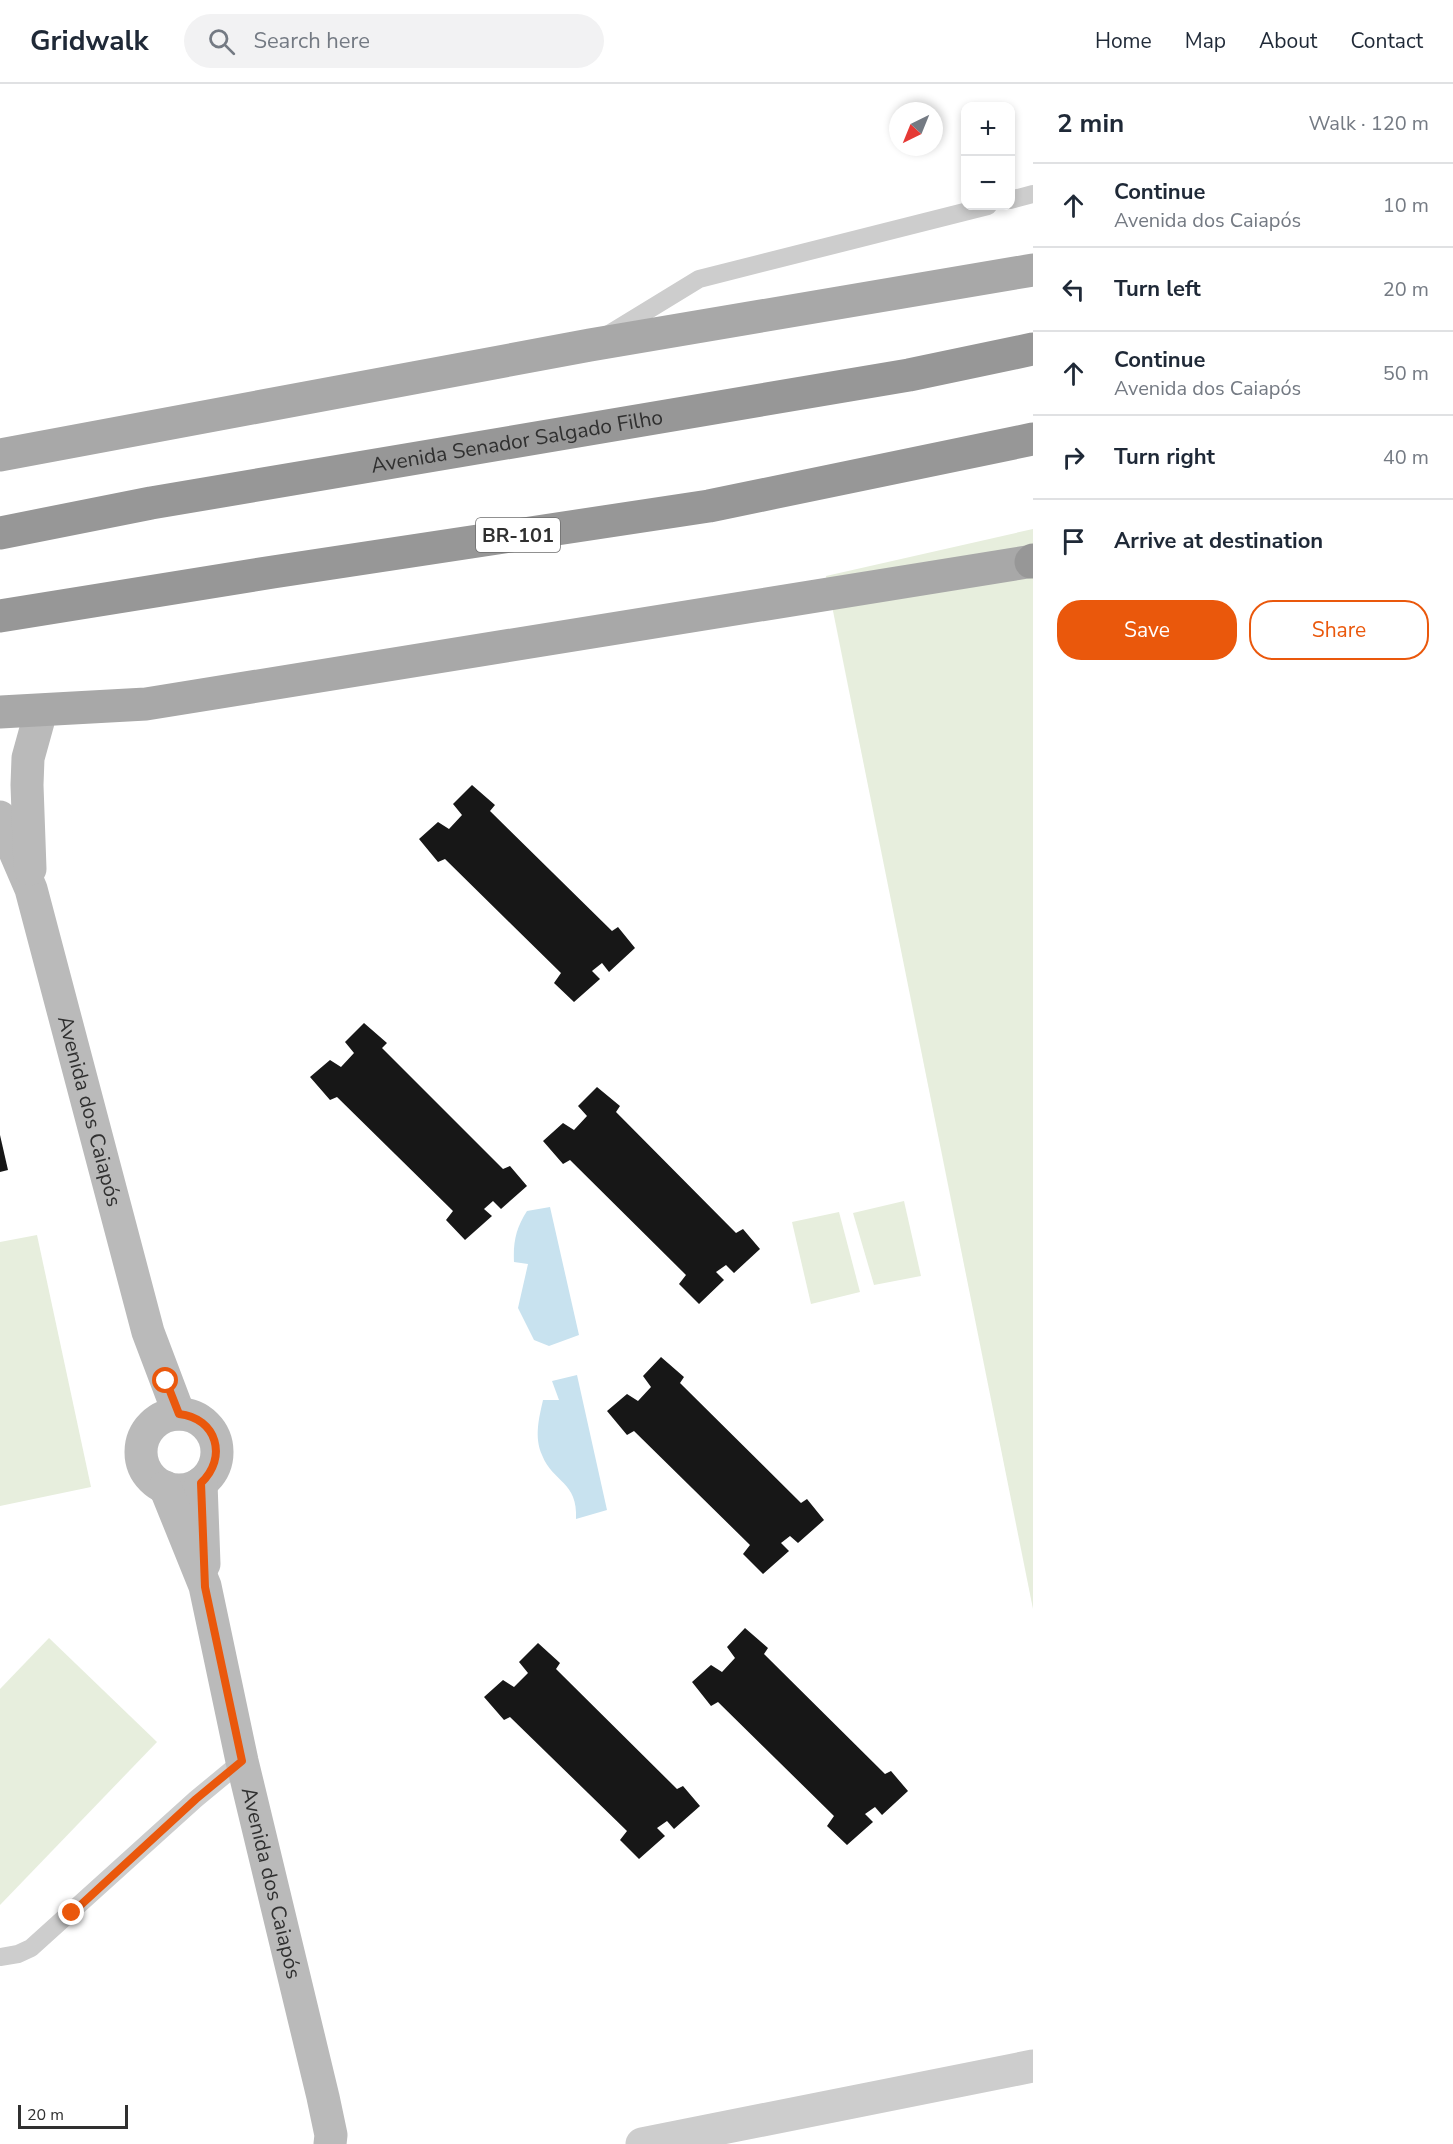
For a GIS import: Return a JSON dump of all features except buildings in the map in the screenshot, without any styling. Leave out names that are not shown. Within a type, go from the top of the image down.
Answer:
[{"type":"highway","name":"Avenida Senador Salgado Filho","points":[[0,533],[151,502],[898,377],[1033,349]]},
{"type":"highway","name":"BR-101","points":[[0,616],[709,506],[1033,439]]},
{"type":"main road","points":[[0,455],[590,345],[1033,270]]},
{"type":"main road","points":[[0,712],[146,704],[1032,561]]},
{"type":"main road","name":"Avenida dos Caiapós","points":[[31,889],[27,776],[28,758],[40,711]]},
{"type":"main road","name":"Avenida dos Caiapós","points":[[0,817],[31,889],[147,1332],[166,1420]]},
{"type":"main road","points":[[188,1415],[204,1425],[215,1440],[215,1459],[213,1468],[201,1483],[184,1490],[165,1487],[149,1476],[142,1459],[143,1440],[166,1420],[188,1415]]},
{"type":"main road","name":"Avenida dos Caiapós","points":[[201,1483],[205,1587]]},
{"type":"main road","name":"Avenida dos Caiapós","points":[[165,1487],[205,1587],[242,1761],[323,2097],[331,2135],[330,2144]]},
{"type":"street","points":[[642,2144],[1033,2066]]},
{"type":"lane","points":[[1015,199],[1033,194]]},
{"type":"lane","points":[[590,345],[699,279],[972,210]]},
{"type":"lane","points":[[0,1957],[31,1948],[196,1799],[242,1761]]},
{"type":"green space","points":[[1033,529],[1033,1609],[826,576]]},
{"type":"green space","points":[[904,1201],[921,1276],[874,1285],[853,1213]]},
{"type":"green space","points":[[839,1212],[860,1292],[811,1304],[792,1222]]},
{"type":"green space","points":[[37,1235],[91,1487],[0,1506],[0,1242]]},
{"type":"green space","points":[[49,1638],[157,1742],[0,1905],[0,1689]]},
{"type":"water","points":[[550,1207],[579,1335],[549,1346],[534,1340],[518,1308],[528,1264],[514,1262],[514,1255],[518,1229],[527,1211]]},
{"type":"water","points":[[577,1375],[607,1510],[576,1519],[573,1497],[542,1455],[538,1434],[543,1400],[559,1400],[552,1381]]},
{"type":"route","points":[[72,1913],[196,1799],[242,1761],[205,1587],[201,1483],[213,1468],[215,1440],[204,1425],[196,1419],[179,1414],[166,1381]]}]
